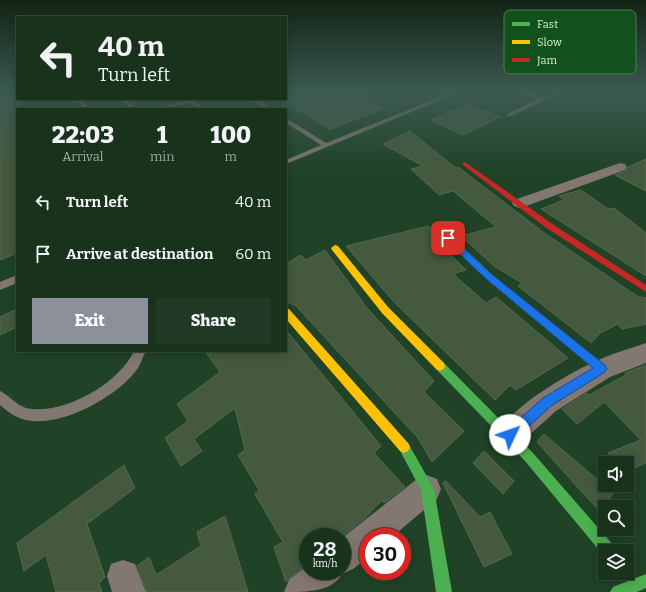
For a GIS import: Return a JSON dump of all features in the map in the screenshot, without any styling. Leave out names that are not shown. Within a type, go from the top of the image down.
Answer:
[{"type":"street","points":[[465,164],[551,227],[646,289]]},
{"type":"street","points":[[520,203],[620,167]]},
{"type":"street","points":[[448,238],[494,281],[602,369]]},
{"type":"street","points":[[335,248],[366,290],[510,435],[578,512],[603,544]]},
{"type":"street","points":[[287,313],[406,450],[427,489],[444,592]]},
{"type":"street","points":[[510,435],[547,402],[602,369],[646,353]]},
{"type":"street","points":[[379,528],[427,489]]},
{"type":"street","points":[[351,551],[359,544]]},
{"type":"lane","points":[[287,162],[390,119]]},
{"type":"lane","points":[[287,121],[325,145]]},
{"type":"lane","points":[[0,286],[16,279]]},
{"type":"lane","points":[[0,397],[15,409],[26,414],[47,416],[87,402],[118,380],[136,363],[140,352]]},
{"type":"building","points":[[0,119],[16,119],[16,253],[0,260]]},
{"type":"building","points":[[312,119],[357,119],[330,129]]},
{"type":"building","points":[[434,119],[497,119],[463,135],[431,120]]},
{"type":"building","points":[[410,131],[456,168],[458,167],[543,232],[637,296],[646,298],[646,324],[622,329],[618,324],[600,333],[591,343],[518,286],[522,283],[494,266],[461,236],[496,227],[453,191],[439,195],[411,169],[423,166],[383,144]]},
{"type":"building","points":[[646,159],[646,191],[615,175],[626,171],[628,167]]},
{"type":"building","points":[[581,190],[608,209],[614,208],[646,233],[646,276],[541,209],[564,200],[559,196]]},
{"type":"building","points":[[429,226],[437,236],[440,244],[466,270],[453,274],[486,303],[496,297],[568,358],[516,390],[510,385],[495,400],[394,302],[346,246]]},
{"type":"building","points":[[325,250],[367,308],[434,381],[424,392],[464,431],[432,462],[418,438],[295,305],[287,302],[287,263],[301,255],[306,260]]},
{"type":"building","points":[[16,309],[16,327],[0,335],[0,317]]},
{"type":"building","points":[[287,331],[381,446],[374,453],[405,487],[384,503],[382,500],[364,519],[351,529],[299,528],[299,571],[286,582],[274,547],[283,542],[255,494],[259,490],[238,455],[245,450],[235,408],[194,439],[202,451],[181,466],[165,438],[188,421],[177,404],[220,372],[206,352],[287,352]]},
{"type":"building","points":[[646,365],[646,463],[634,468],[634,456],[611,456],[608,453],[641,440],[604,402],[577,424],[562,409],[587,393],[589,395],[626,375],[625,373]]},
{"type":"building","points":[[544,434],[598,480],[598,492],[613,493],[609,500],[598,500],[598,510],[537,442]]},
{"type":"building","points":[[484,451],[514,481],[503,494],[473,463]]},
{"type":"building","points":[[124,465],[135,488],[87,524],[105,577],[99,583],[102,592],[56,592],[46,555],[24,571],[17,543]]},
{"type":"building","points":[[446,481],[480,517],[490,512],[512,554],[484,567],[443,483]]},
{"type":"building","points":[[225,516],[248,592],[147,592],[137,566],[149,557],[156,575],[201,546],[197,532]]},
{"type":"traffic: fast","points":[[440,366],[529,457],[603,544]]},
{"type":"traffic: fast","points":[[404,447],[427,489],[444,592]]},
{"type":"traffic: fast","points":[[618,592],[646,581]]},
{"type":"traffic: slow","points":[[448,238],[494,281],[602,369]]},
{"type":"traffic: slow","points":[[335,248],[385,310],[440,366]]},
{"type":"traffic: slow","points":[[287,313],[404,447]]},
{"type":"traffic: jam","points":[[465,164],[551,227],[646,289]]},
{"type":"route","points":[[448,238],[486,274],[602,369],[547,402],[510,435]]}]
